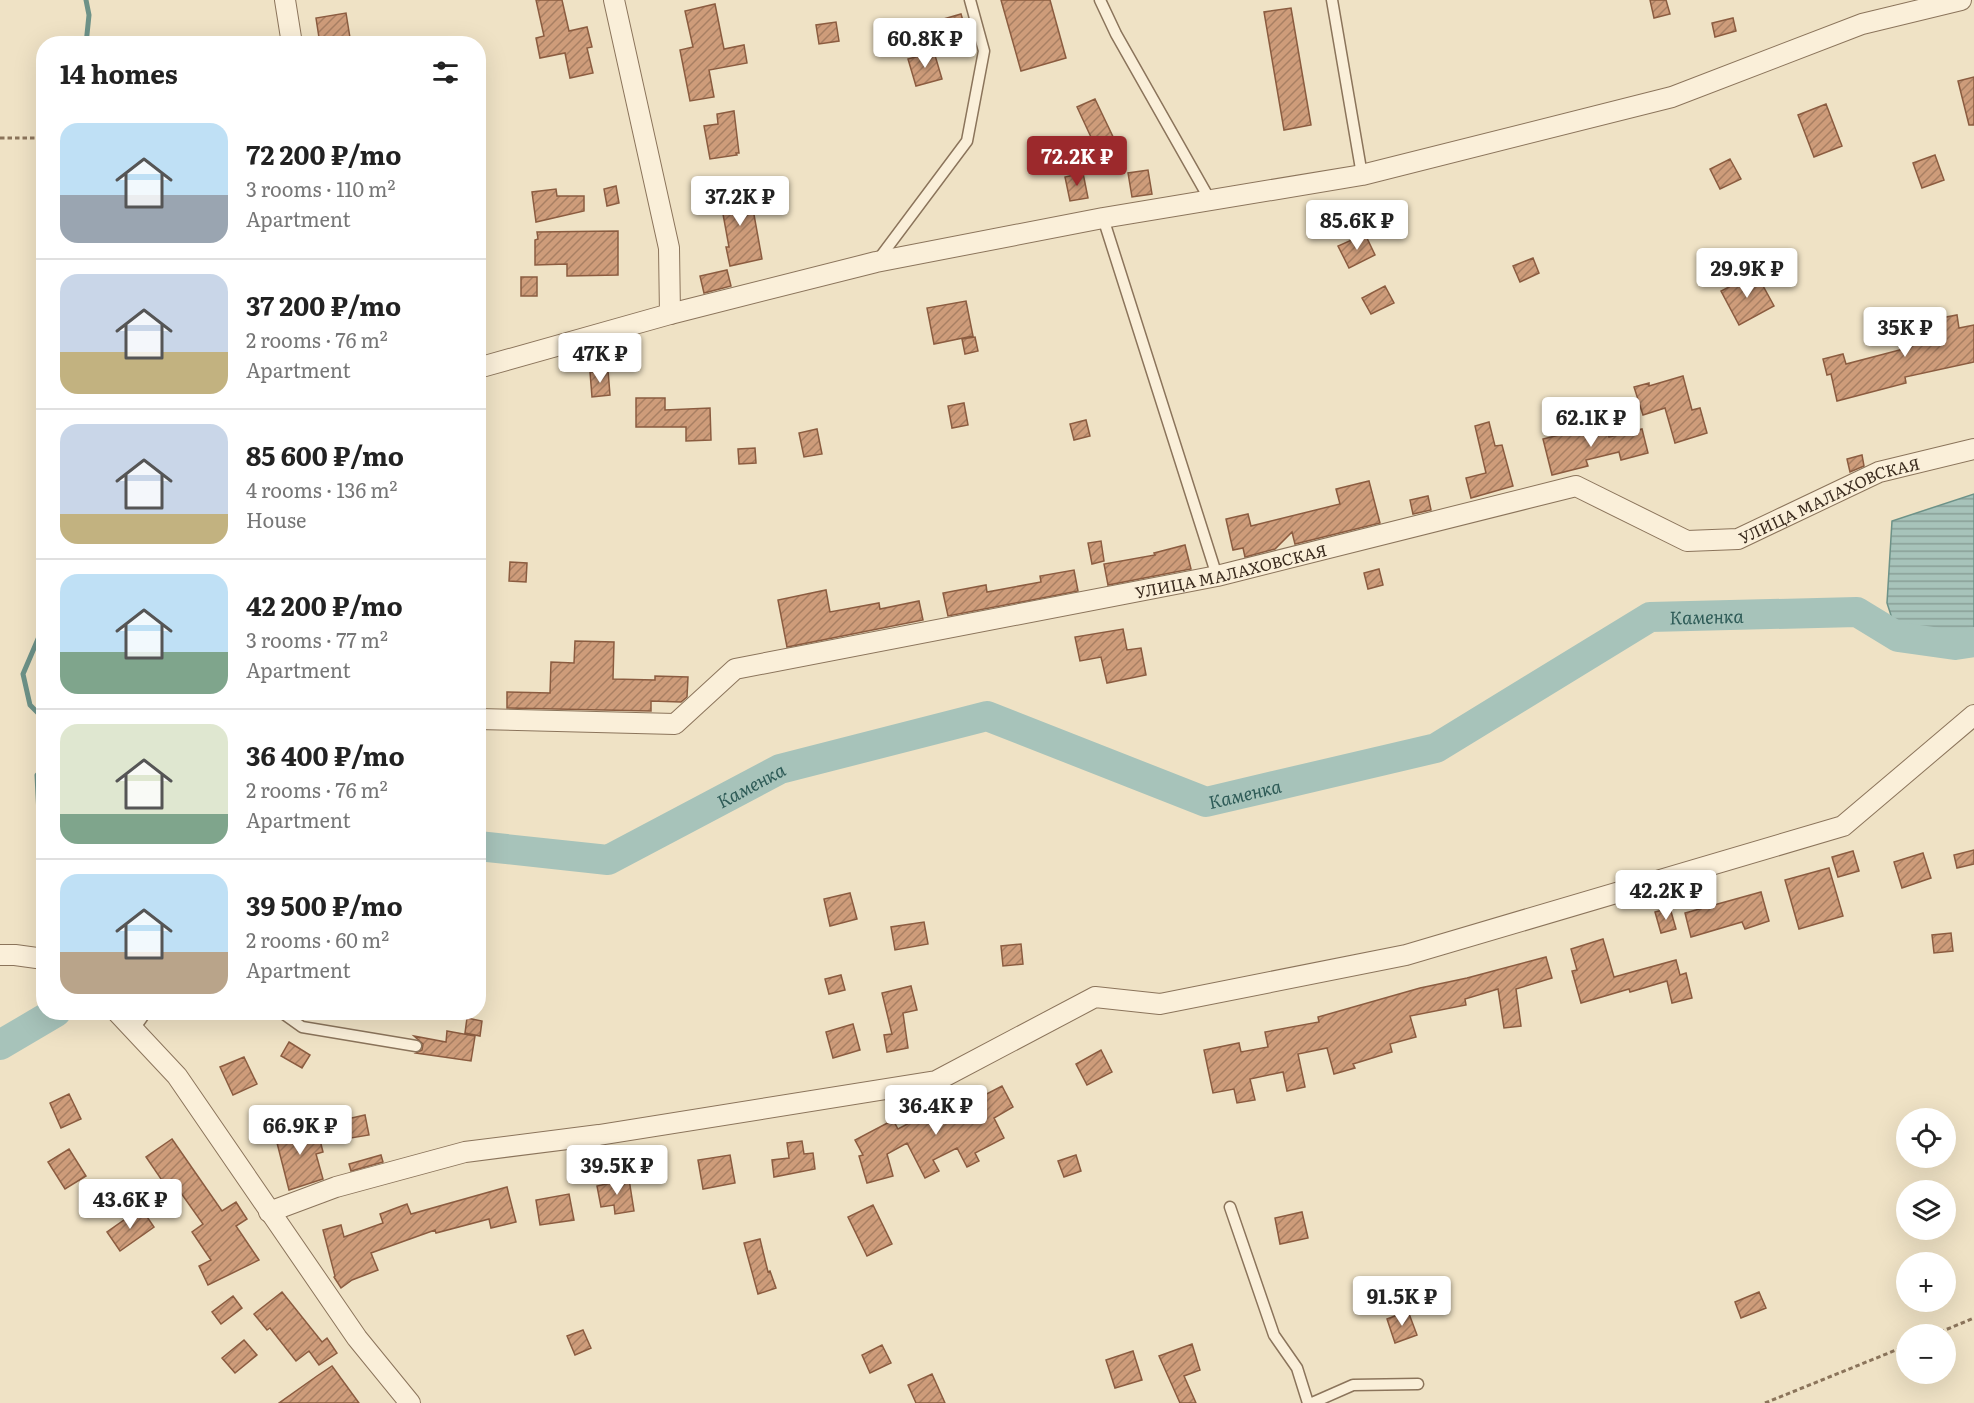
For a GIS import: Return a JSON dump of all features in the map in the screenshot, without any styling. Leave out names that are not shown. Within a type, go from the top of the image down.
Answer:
[{"type":"street","points":[[285,0],[291,36]]},
{"type":"street","points":[[614,0],[669,248],[670,314]]},
{"type":"street","points":[[486,366],[670,314],[876,262],[1103,218],[1362,175],[1672,97],[1862,24],[1922,5],[1961,0]]},
{"type":"street","name":"УЛИЦА МАЛАХОВСКАЯ","points":[[486,719],[675,724],[735,669],[1217,576],[1576,486],[1687,541],[1738,538],[1879,471],[1974,449]]},
{"type":"street","points":[[270,1212],[336,1187],[465,1152],[599,1135],[936,1081],[1095,996],[1160,1004],[1406,955],[1843,826],[1974,715]]},
{"type":"street","points":[[0,955],[36,958]]},
{"type":"street","points":[[125,1020],[177,1076],[357,1338],[410,1403]]},
{"type":"lane","points":[[876,262],[968,141],[984,51],[970,0]]},
{"type":"lane","points":[[1100,0],[1116,34],[1210,200]]},
{"type":"lane","points":[[1332,0],[1362,175]]},
{"type":"lane","points":[[1103,218],[1217,576]]},
{"type":"lane","points":[[134,1029],[140,1020]]},
{"type":"lane","points":[[292,1020],[302,1028],[416,1046]]},
{"type":"lane","points":[[1230,1207],[1275,1335],[1297,1368],[1310,1403],[1353,1385],[1418,1384]]},
{"type":"path","points":[[0,138],[36,138]]},
{"type":"path","points":[[1956,1325],[1974,1318]]},
{"type":"path","points":[[1765,1403],[1896,1350]]},
{"type":"water","points":[[1974,494],[1974,642],[1955,645],[1898,637],[1887,603],[1892,521]]},
{"type":"building","points":[[536,0],[562,0],[569,31],[587,27],[592,47],[587,48],[593,73],[570,78],[565,53],[540,58],[536,38],[544,36]]},
{"type":"building","points":[[1001,0],[1050,0],[1066,58],[1021,71]]},
{"type":"building","points":[[1650,0],[1666,0],[1670,14],[1654,18]]},
{"type":"building","points":[[715,4],[724,49],[744,45],[747,63],[709,70],[714,97],[690,101],[680,50],[693,47],[685,11]]},
{"type":"building","points":[[1291,8],[1311,125],[1284,130],[1264,12]]},
{"type":"building","points":[[346,13],[350,36],[319,36],[316,18]]},
{"type":"building","points":[[961,14],[966,31],[945,37],[940,20]]},
{"type":"building","points":[[1733,18],[1736,31],[1715,37],[1712,23]]},
{"type":"building","points":[[836,22],[839,41],[819,44],[816,25]]},
{"type":"building","points":[[934,52],[942,79],[916,86],[908,59]]},
{"type":"building","points":[[1974,77],[1974,125],[1969,125],[1958,81]]},
{"type":"building","points":[[1095,99],[1115,141],[1097,150],[1077,107]]},
{"type":"building","points":[[1826,104],[1842,146],[1814,157],[1798,115]]},
{"type":"building","points":[[734,111],[739,153],[710,159],[704,126],[718,124],[717,114]]},
{"type":"building","points":[[1935,155],[1944,180],[1922,188],[1913,163]]},
{"type":"building","points":[[1730,159],[1741,179],[1720,189],[1710,169]]},
{"type":"building","points":[[1148,170],[1152,194],[1132,197],[1128,173]]},
{"type":"building","points":[[1083,173],[1088,198],[1070,201],[1065,177]]},
{"type":"building","points":[[616,186],[619,203],[607,206],[604,189]]},
{"type":"building","points":[[749,187],[762,259],[730,266],[726,247],[729,247],[719,192]]},
{"type":"building","points":[[556,189],[557,196],[584,196],[584,211],[536,222],[532,192]]},
{"type":"building","points":[[618,231],[618,275],[567,276],[567,264],[535,265],[537,232]]},
{"type":"building","points":[[1365,234],[1375,255],[1349,268],[1338,246]]},
{"type":"building","points":[[1533,258],[1539,273],[1520,282],[1513,266]]},
{"type":"building","points":[[727,270],[731,286],[704,293],[700,276]]},
{"type":"building","points":[[1756,273],[1774,306],[1739,325],[1721,291]]},
{"type":"building","points":[[521,277],[537,277],[537,296],[521,296]]},
{"type":"building","points":[[1385,286],[1394,303],[1371,314],[1362,298]]},
{"type":"building","points":[[966,301],[973,336],[934,344],[927,308]]},
{"type":"building","points":[[1924,315],[1925,321],[1957,315],[1959,328],[1974,325],[1974,362],[1905,377],[1906,383],[1837,401],[1831,374],[1827,375],[1823,359],[1843,354],[1846,364],[1911,347],[1905,318]]},
{"type":"building","points":[[975,337],[978,351],[965,354],[962,339]]},
{"type":"building","points":[[608,370],[610,395],[592,397],[590,372]]},
{"type":"building","points":[[1683,376],[1692,410],[1700,408],[1707,433],[1675,443],[1665,408],[1643,415],[1634,387],[1649,383],[1649,386]]},
{"type":"building","points":[[636,398],[665,398],[665,410],[710,408],[711,440],[686,441],[686,427],[636,427]]},
{"type":"building","points":[[964,403],[968,425],[952,428],[948,406]]},
{"type":"building","points":[[1086,420],[1090,436],[1074,440],[1070,424]]},
{"type":"building","points":[[1489,422],[1495,446],[1502,445],[1513,486],[1471,498],[1466,478],[1486,473],[1475,426]]},
{"type":"building","points":[[1606,426],[1609,437],[1642,429],[1648,453],[1621,460],[1619,452],[1586,460],[1588,466],[1552,475],[1543,439]]},
{"type":"building","points":[[817,429],[822,454],[804,457],[799,433]]},
{"type":"building","points":[[755,448],[756,463],[739,464],[738,449]]},
{"type":"building","points":[[1862,455],[1864,466],[1850,472],[1847,459]]},
{"type":"building","points":[[1369,481],[1380,523],[1295,544],[1292,532],[1275,549],[1245,557],[1243,548],[1233,550],[1226,519],[1248,514],[1251,526],[1340,504],[1336,489]]},
{"type":"building","points":[[1428,496],[1431,510],[1413,514],[1410,500]]},
{"type":"building","points":[[1101,541],[1104,561],[1092,564],[1088,543]]},
{"type":"building","points":[[1185,545],[1191,569],[1108,585],[1104,564],[1155,555],[1154,553]]},
{"type":"building","points":[[510,562],[527,563],[526,582],[509,581]]},
{"type":"building","points":[[1379,569],[1383,585],[1368,589],[1364,573]]},
{"type":"building","points":[[1074,570],[1078,591],[948,616],[943,593],[986,585],[987,592],[1041,582],[1040,576]]},
{"type":"building","points":[[826,590],[830,612],[879,603],[880,609],[919,601],[923,620],[787,647],[778,600]]},
{"type":"building","points":[[1123,629],[1127,650],[1141,648],[1146,675],[1107,683],[1101,657],[1080,661],[1075,637]]},
{"type":"building","points":[[575,641],[614,642],[613,679],[655,680],[655,676],[688,677],[687,697],[681,702],[651,701],[651,711],[507,708],[507,692],[550,693],[551,662],[574,663]]},
{"type":"building","points":[[1974,850],[1974,864],[1957,868],[1954,855]]},
{"type":"building","points":[[1853,851],[1859,871],[1838,877],[1832,857]]},
{"type":"building","points":[[1923,853],[1931,878],[1902,888],[1894,862]]},
{"type":"building","points":[[1829,868],[1843,916],[1799,929],[1785,880]]},
{"type":"building","points":[[1761,892],[1769,921],[1745,929],[1742,922],[1691,937],[1685,913]]},
{"type":"building","points":[[850,893],[857,919],[830,926],[824,899]]},
{"type":"building","points":[[1670,908],[1676,929],[1661,933],[1655,912]]},
{"type":"building","points":[[924,922],[928,944],[895,950],[891,927]]},
{"type":"building","points":[[1951,933],[1953,951],[1934,953],[1932,935]]},
{"type":"building","points":[[1603,939],[1614,977],[1676,960],[1680,975],[1686,973],[1692,998],[1672,1003],[1667,981],[1581,1003],[1572,971],[1577,970],[1571,949]]},
{"type":"building","points":[[1021,944],[1023,964],[1003,966],[1001,946]]},
{"type":"building","points":[[1546,957],[1552,978],[1516,989],[1521,1026],[1504,1028],[1498,989],[1465,999],[1466,1005],[1410,1016],[1416,1037],[1390,1044],[1392,1052],[1353,1064],[1355,1068],[1334,1074],[1327,1048],[1298,1054],[1305,1087],[1287,1091],[1283,1072],[1250,1079],[1255,1100],[1237,1103],[1234,1089],[1213,1093],[1204,1050],[1239,1043],[1241,1052],[1268,1047],[1265,1032],[1319,1022],[1318,1017],[1420,988]]},
{"type":"building","points":[[841,975],[845,990],[829,994],[825,979]]},
{"type":"building","points":[[911,986],[917,1010],[903,1013],[908,1048],[887,1052],[884,1035],[892,1034],[882,993]]},
{"type":"building","points":[[467,1020],[482,1021],[480,1036],[465,1033]]},
{"type":"building","points":[[853,1024],[860,1050],[833,1058],[826,1032]]},
{"type":"building","points":[[447,1031],[475,1036],[471,1061],[416,1053],[422,1050],[423,1044],[414,1036],[446,1042]]},
{"type":"building","points":[[289,1042],[310,1055],[302,1068],[281,1056]]},
{"type":"building","points":[[1101,1050],[1112,1072],[1087,1085],[1076,1064]]},
{"type":"building","points":[[244,1057],[257,1084],[233,1095],[220,1067]]},
{"type":"building","points":[[1002,1086],[1013,1107],[994,1118],[1004,1138],[975,1153],[979,1161],[967,1167],[957,1148],[933,1160],[939,1171],[925,1178],[907,1143],[887,1154],[893,1176],[867,1183],[859,1156],[863,1155],[855,1140],[893,1120],[898,1129],[943,1105],[948,1114]]},
{"type":"building","points":[[69,1094],[81,1119],[61,1128],[50,1103]]},
{"type":"building","points":[[365,1115],[369,1135],[351,1138],[347,1119]]},
{"type":"building","points":[[316,1124],[323,1152],[316,1154],[323,1179],[289,1190],[275,1135]]},
{"type":"building","points":[[172,1139],[222,1211],[236,1202],[247,1219],[236,1226],[259,1260],[208,1285],[199,1266],[211,1260],[192,1232],[203,1224],[181,1193],[174,1198],[146,1157]]},
{"type":"building","points":[[802,1141],[804,1154],[813,1153],[815,1169],[774,1177],[772,1160],[789,1158],[787,1143]]},
{"type":"building","points":[[69,1149],[86,1176],[65,1189],[48,1162]]},
{"type":"building","points":[[381,1155],[383,1162],[351,1171],[349,1164]]},
{"type":"building","points":[[730,1155],[735,1183],[703,1189],[698,1160]]},
{"type":"building","points":[[1076,1155],[1081,1171],[1064,1177],[1058,1161]]},
{"type":"building","points":[[629,1179],[634,1211],[615,1214],[614,1205],[601,1207],[597,1186]]},
{"type":"building","points":[[507,1187],[516,1222],[491,1228],[489,1219],[436,1233],[435,1230],[371,1253],[378,1270],[352,1280],[341,1288],[334,1277],[323,1230],[341,1225],[344,1237],[383,1223],[380,1214],[407,1204],[411,1214]]},
{"type":"building","points":[[569,1194],[574,1220],[540,1225],[536,1200]]},
{"type":"building","points":[[873,1205],[892,1244],[867,1256],[848,1217]]},
{"type":"building","points":[[141,1208],[154,1227],[120,1251],[107,1232]]},
{"type":"building","points":[[1302,1212],[1308,1238],[1280,1244],[1275,1218]]},
{"type":"building","points":[[760,1239],[768,1272],[770,1271],[776,1288],[758,1294],[744,1243]]},
{"type":"building","points":[[282,1292],[322,1342],[327,1338],[337,1353],[319,1365],[309,1351],[296,1361],[270,1328],[267,1330],[254,1314]]},
{"type":"building","points":[[1759,1292],[1766,1308],[1741,1318],[1735,1302]]},
{"type":"building","points":[[233,1296],[242,1308],[221,1324],[212,1312]]},
{"type":"building","points":[[1408,1311],[1417,1335],[1395,1343],[1387,1319]]},
{"type":"building","points":[[583,1330],[591,1348],[575,1355],[567,1336]]},
{"type":"building","points":[[244,1340],[257,1355],[235,1373],[222,1358]]},
{"type":"building","points":[[1192,1344],[1200,1370],[1184,1376],[1196,1403],[1180,1403],[1159,1356]]},
{"type":"building","points":[[882,1345],[891,1363],[870,1373],[862,1355]]},
{"type":"building","points":[[1133,1351],[1142,1380],[1115,1388],[1106,1360]]},
{"type":"building","points":[[332,1366],[359,1403],[279,1403],[317,1376]]},
{"type":"building","points":[[932,1374],[945,1403],[916,1403],[908,1385]]},
{"type":"waterway","points":[[86,0],[89,15],[87,36]]},
{"type":"waterway","name":"Каменка","points":[[486,847],[608,860],[780,769],[987,716],[1206,802],[1436,748],[1650,617],[1857,612],[1898,637],[1955,645],[1974,642]]},
{"type":"waterway","points":[[36,644],[23,674],[30,705],[36,711]]},
{"type":"waterway","name":"Каменка","points":[[0,1045],[42,1020]]}]
